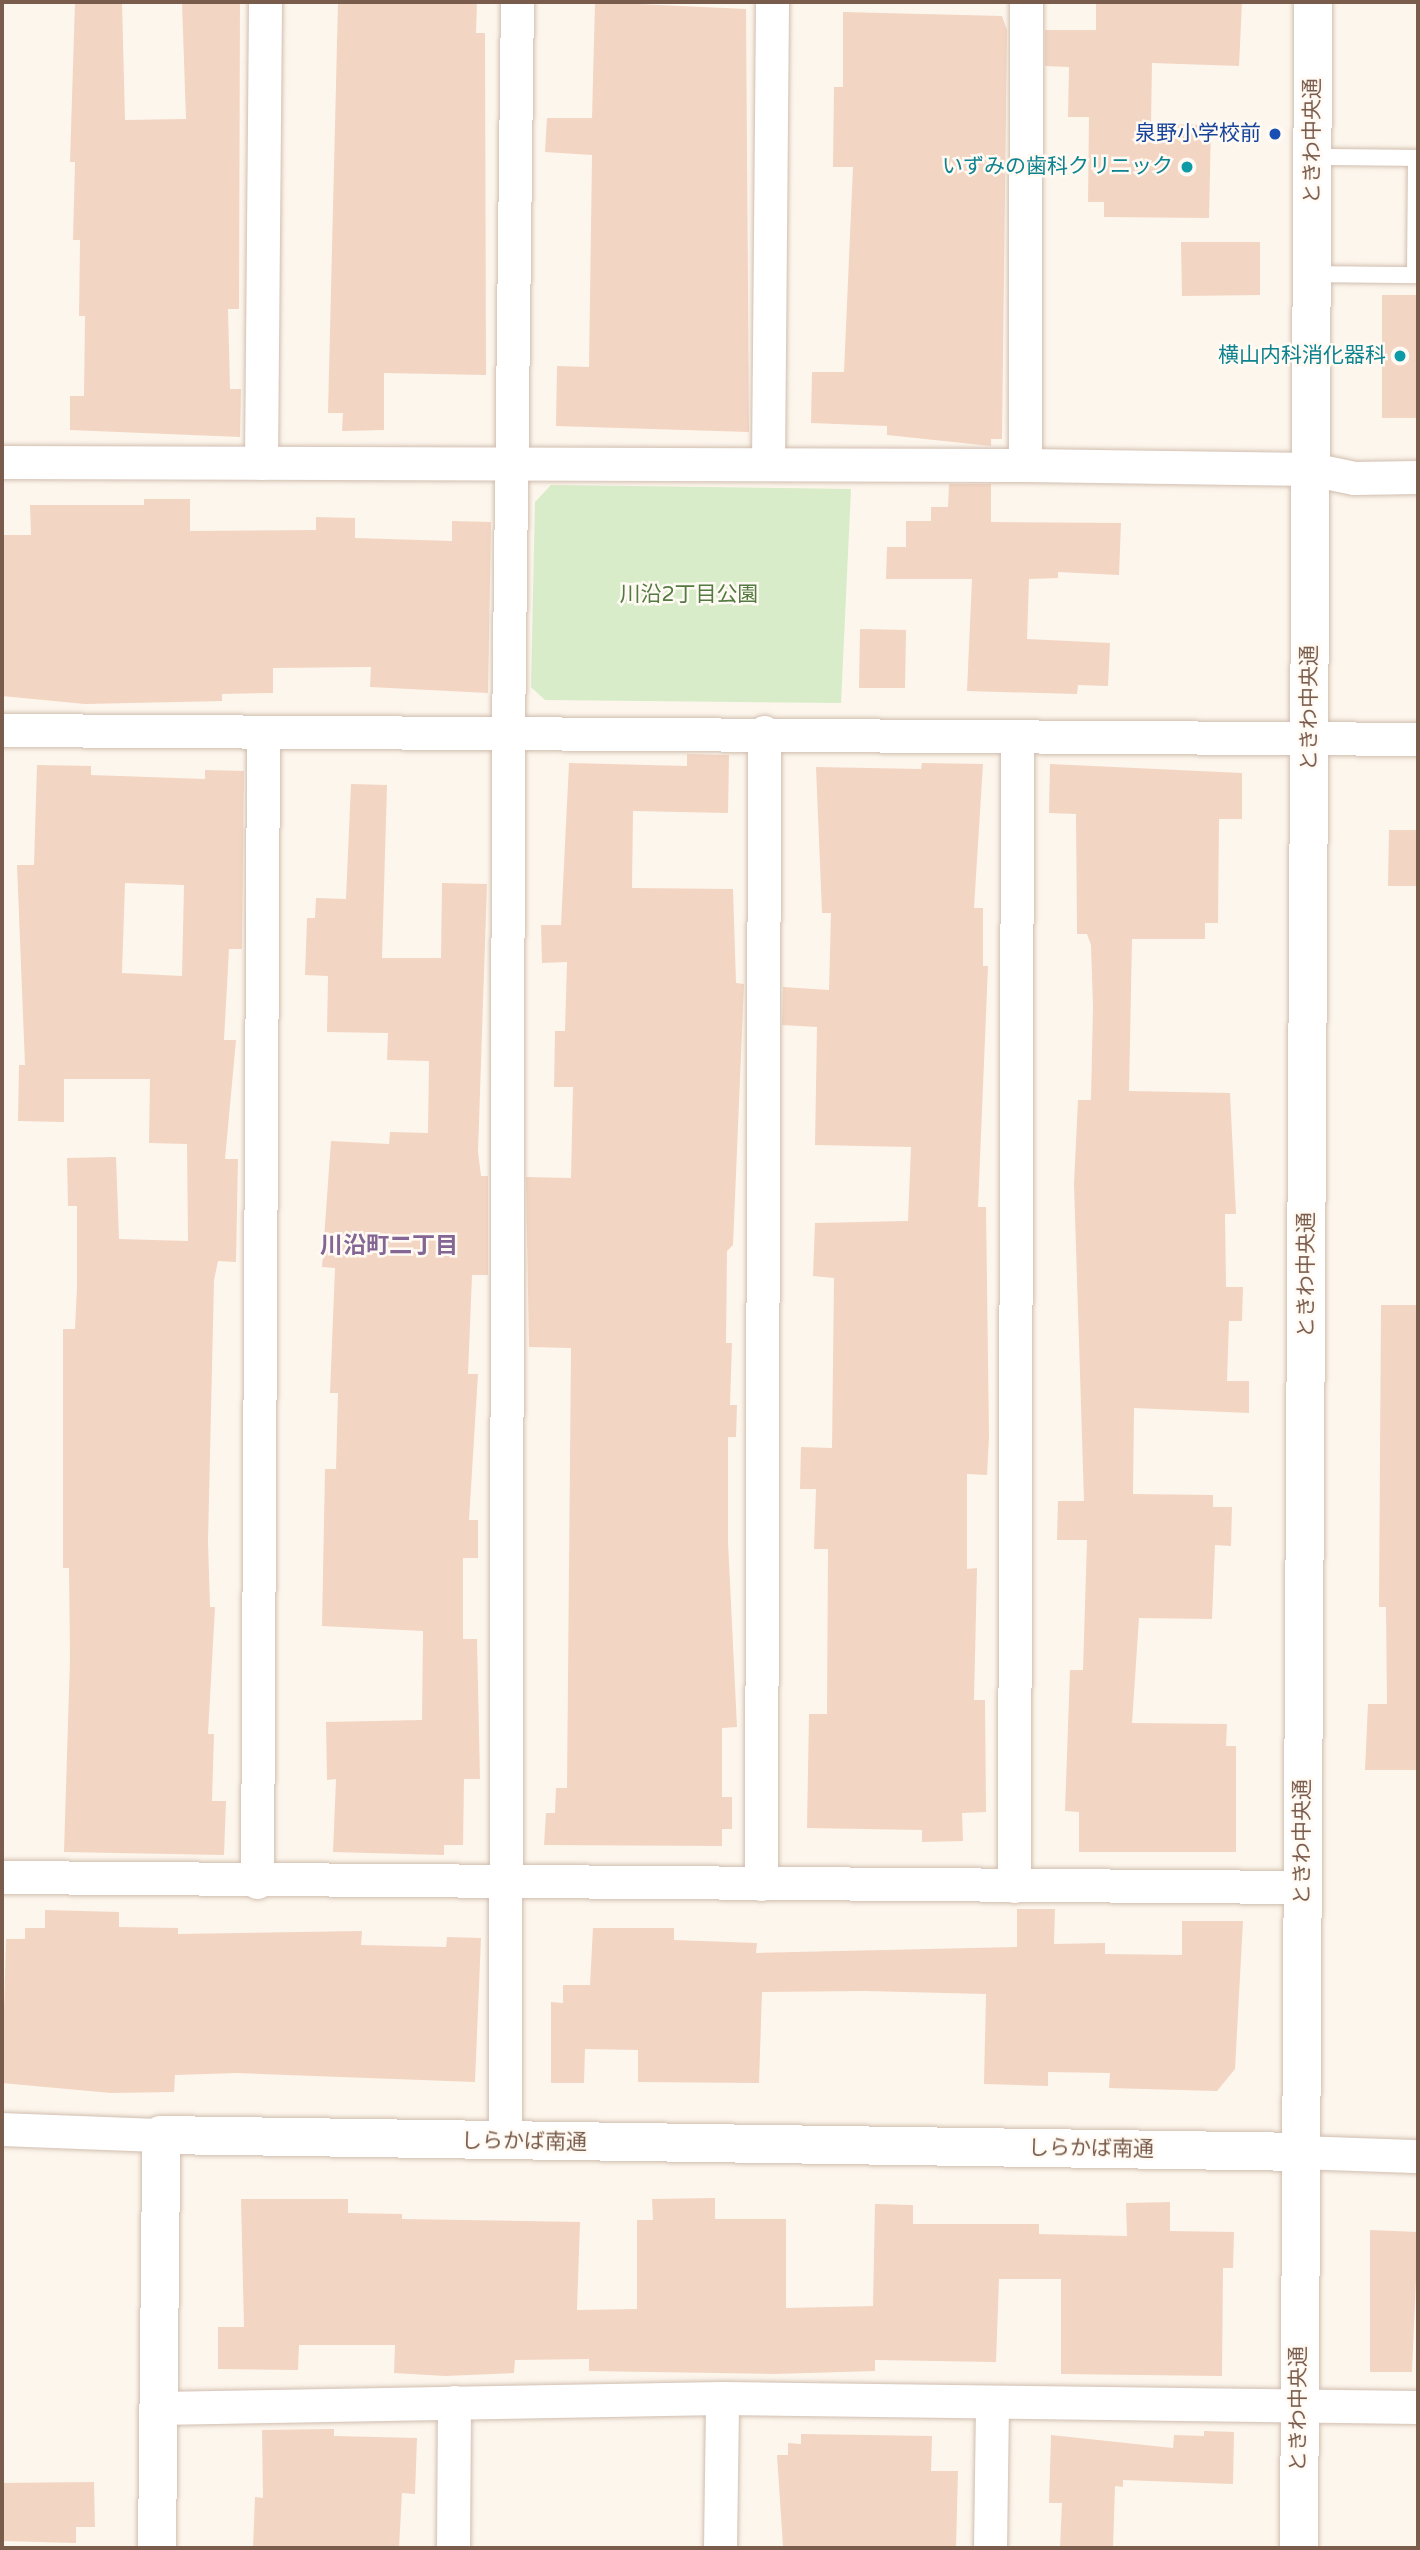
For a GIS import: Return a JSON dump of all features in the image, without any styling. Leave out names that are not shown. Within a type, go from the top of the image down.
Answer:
[{"type":"street","points":[[261,463],[265,2]]},
{"type":"street","points":[[505,2142],[508,735],[517,2]]},
{"type":"street","points":[[768,463],[772,2]]},
{"type":"street","points":[[1025,466],[1026,2]]},
{"type":"street","name":"ときわ中央通","points":[[1299,2548],[1313,2]]},
{"type":"street","points":[[2,462],[768,463],[1311,469],[1354,478],[1418,477]]},
{"type":"street","points":[[2,730],[508,735],[764,732],[1017,737],[1418,739]]},
{"type":"street","points":[[257,1882],[263,732]]},
{"type":"street","points":[[761,1884],[764,732]]},
{"type":"street","points":[[1014,1886],[1017,737]]},
{"type":"street","points":[[2,1877],[505,1886],[761,1884],[1303,1887]]},
{"type":"street","points":[[2,2129],[161,2135],[157,2548]]},
{"type":"street","name":"しらかば南通","points":[[161,2135],[1301,2152]]},
{"type":"street","points":[[1301,2152],[1418,2156]]},
{"type":"street","points":[[158,2408],[722,2398],[1418,2407]]},
{"type":"street","points":[[720,2548],[722,2398]]},
{"type":"street","points":[[453,2548],[454,2402]]},
{"type":"street","points":[[990,2548],[992,2403]]},
{"type":"lane","points":[[1313,157],[1416,158],[1415,275],[1313,274]]},
{"type":"green space","name":"川沿2丁目公園","points":[[551,485],[851,489],[841,703],[545,700],[531,687],[535,502]]},
{"type":"building","points":[[75,2],[122,2],[125,120],[186,119],[182,2],[240,2],[239,309],[228,309],[230,389],[241,389],[240,437],[70,430],[70,396],[84,396],[85,316],[79,316],[80,240],[73,240],[75,162],[70,162]]},
{"type":"building","points":[[338,2],[477,2],[476,33],[485,33],[486,375],[384,373],[384,430],[342,431],[343,413],[328,413]]},
{"type":"building","points":[[595,2],[746,9],[749,432],[556,426],[557,366],[589,367],[592,155],[545,152],[547,118],[592,118]]},
{"type":"building","points":[[1096,2],[1242,2],[1239,66],[1152,63],[1151,124],[1211,125],[1209,218],[1104,217],[1104,202],[1088,202],[1089,117],[1068,117],[1069,67],[1045,66],[1045,30],[1096,30]]},
{"type":"building","points":[[843,12],[1002,16],[1007,30],[1002,439],[991,439],[991,446],[887,435],[887,426],[811,423],[812,372],[844,372],[853,167],[833,167],[834,87],[843,87]]},
{"type":"building","points":[[1181,242],[1260,242],[1260,295],[1182,296]]},
{"type":"building","name":"横山内科消化器科","points":[[1382,295],[1418,295],[1418,418],[1382,418]]},
{"type":"building","points":[[949,484],[991,484],[991,522],[1121,523],[1119,575],[1058,572],[1058,578],[1029,579],[1027,639],[1110,643],[1108,686],[1078,685],[1077,694],[967,691],[972,579],[886,579],[887,547],[906,547],[906,521],[931,521],[931,507],[948,507]]},
{"type":"building","points":[[144,499],[190,499],[190,531],[316,530],[316,517],[355,518],[355,538],[452,541],[452,521],[491,522],[488,693],[370,687],[371,667],[273,668],[273,693],[222,694],[222,701],[85,704],[2,696],[2,535],[31,535],[30,505],[144,505]]},
{"type":"building","points":[[860,629],[906,630],[905,688],[859,688]]},
{"type":"building","points":[[687,754],[729,755],[728,813],[633,811],[632,888],[733,889],[736,983],[744,984],[733,1245],[727,1251],[726,1343],[732,1343],[730,1405],[737,1405],[736,1437],[728,1437],[728,1542],[737,1727],[722,1728],[722,1797],[732,1797],[732,1829],[722,1829],[722,1846],[544,1845],[546,1813],[555,1813],[556,1788],[567,1788],[571,1348],[529,1347],[526,1177],[571,1178],[573,1087],[554,1087],[555,1031],[565,1031],[567,962],[542,963],[541,925],[561,925],[569,763],[687,766]]},
{"type":"building","points":[[922,763],[983,764],[974,908],[983,908],[983,966],[988,966],[978,1207],[986,1207],[989,1437],[987,1475],[967,1474],[967,1569],[977,1568],[974,1700],[985,1700],[986,1812],[962,1813],[963,1841],[922,1842],[922,1830],[807,1828],[809,1714],[827,1714],[828,1549],[814,1549],[816,1489],[800,1489],[801,1447],[832,1448],[834,1278],[813,1276],[815,1223],[908,1221],[911,1147],[815,1145],[817,1027],[782,1025],[783,987],[829,990],[831,913],[822,913],[816,767],[921,769]]},
{"type":"building","points":[[1050,764],[1242,773],[1242,819],[1219,819],[1218,923],[1205,923],[1205,939],[1132,939],[1129,1091],[1230,1093],[1236,1214],[1225,1214],[1226,1287],[1243,1287],[1242,1321],[1229,1321],[1227,1381],[1249,1381],[1249,1413],[1134,1408],[1133,1494],[1213,1495],[1213,1507],[1232,1507],[1231,1546],[1215,1545],[1212,1619],[1139,1618],[1132,1723],[1227,1724],[1226,1746],[1236,1746],[1236,1852],[1079,1852],[1079,1812],[1065,1811],[1070,1670],[1083,1670],[1087,1540],[1057,1540],[1058,1501],[1084,1501],[1074,1184],[1078,1100],[1091,1100],[1093,1007],[1091,945],[1087,934],[1077,934],[1076,814],[1049,813]]},
{"type":"building","points":[[37,765],[91,766],[91,775],[205,779],[205,770],[244,771],[242,949],[229,949],[224,1040],[236,1040],[225,1159],[238,1159],[236,1262],[218,1261],[214,1280],[208,1541],[210,1607],[215,1607],[208,1734],[214,1734],[212,1801],[226,1801],[224,1855],[64,1852],[70,1658],[69,1568],[63,1568],[63,1329],[75,1329],[77,1287],[77,1206],[68,1206],[67,1158],[116,1157],[119,1239],[188,1241],[187,1144],[149,1143],[150,1079],[64,1079],[64,1122],[18,1121],[19,1065],[25,1065],[17,865],[34,865]],"holes":[[[125,883],[184,885],[182,976],[122,973]]]},
{"type":"building","points":[[351,784],[387,785],[382,958],[441,958],[442,883],[487,884],[478,1152],[481,1176],[488,1176],[488,1275],[472,1275],[468,1374],[478,1374],[469,1520],[478,1520],[478,1558],[463,1558],[463,1639],[477,1639],[480,1779],[464,1779],[463,1845],[444,1845],[444,1855],[333,1852],[336,1779],[327,1780],[326,1722],[422,1720],[423,1631],[322,1626],[325,1469],[336,1469],[338,1393],[330,1393],[335,1268],[322,1267],[331,1141],[389,1144],[390,1132],[428,1133],[429,1061],[387,1060],[388,1033],[327,1032],[328,976],[305,975],[307,918],[315,918],[316,898],[346,899]]},
{"type":"building","points":[[1389,830],[1418,830],[1418,886],[1388,886]]},
{"type":"building","points":[[1381,1305],[1418,1305],[1418,1770],[1365,1770],[1368,1704],[1387,1704],[1386,1607],[1379,1607]]},
{"type":"building","points":[[1017,1909],[1055,1909],[1054,1944],[1105,1943],[1105,1954],[1182,1955],[1182,1921],[1243,1921],[1235,2069],[1217,2091],[1109,2088],[1110,2073],[1048,2072],[1048,2086],[984,2084],[986,1994],[865,1991],[762,1992],[759,2083],[638,2082],[638,2050],[585,2049],[584,2083],[551,2083],[551,2002],[563,2003],[563,1985],[590,1985],[593,1928],[674,1928],[674,1940],[757,1943],[756,1953],[1017,1947]]},
{"type":"building","points":[[45,1910],[119,1912],[119,1927],[178,1928],[178,1934],[362,1931],[361,1945],[446,1947],[447,1937],[481,1938],[475,2082],[237,2073],[175,2075],[174,2092],[111,2093],[2,2083],[6,1939],[25,1939],[25,1928],[45,1928]]},
{"type":"building","points":[[715,2198],[715,2219],[786,2219],[786,2308],[873,2306],[875,2204],[913,2205],[913,2224],[1039,2224],[1039,2234],[1127,2236],[1126,2203],[1170,2202],[1170,2231],[1234,2232],[1233,2268],[1223,2268],[1222,2376],[1061,2374],[1061,2279],[999,2279],[996,2362],[875,2360],[875,2371],[774,2374],[589,2371],[589,2359],[515,2360],[514,2373],[445,2376],[394,2373],[395,2345],[299,2345],[298,2370],[218,2369],[218,2327],[244,2327],[241,2199],[348,2199],[348,2213],[402,2214],[402,2219],[580,2222],[577,2310],[637,2309],[637,2220],[653,2220],[652,2199]]},
{"type":"building","points":[[1370,2230],[1418,2232],[1412,2372],[1370,2372]]},
{"type":"building","points":[[334,2429],[334,2436],[417,2438],[415,2494],[402,2493],[399,2548],[253,2548],[255,2497],[263,2498],[262,2430]]},
{"type":"building","points":[[1204,2431],[1234,2432],[1233,2484],[1123,2480],[1123,2487],[1115,2486],[1113,2548],[1060,2548],[1062,2503],[1049,2503],[1051,2435],[1173,2448],[1174,2435],[1204,2436]]},
{"type":"building","points":[[801,2434],[932,2436],[931,2471],[958,2471],[956,2548],[783,2546],[777,2455],[788,2455],[788,2443],[801,2444]]},
{"type":"building","points":[[94,2482],[95,2527],[76,2527],[76,2543],[2,2541],[2,2483]]},
{"type":"place","name":"泉野小学校前","points":[[1275,134]]},
{"type":"place","name":"いずみの歯科クリニック","points":[[1187,167]]},
{"type":"place","name":"横山内科消化器科","points":[[1400,356]]},
{"type":"district","name":"川沿町二丁目","points":[[389,1246]]}]
